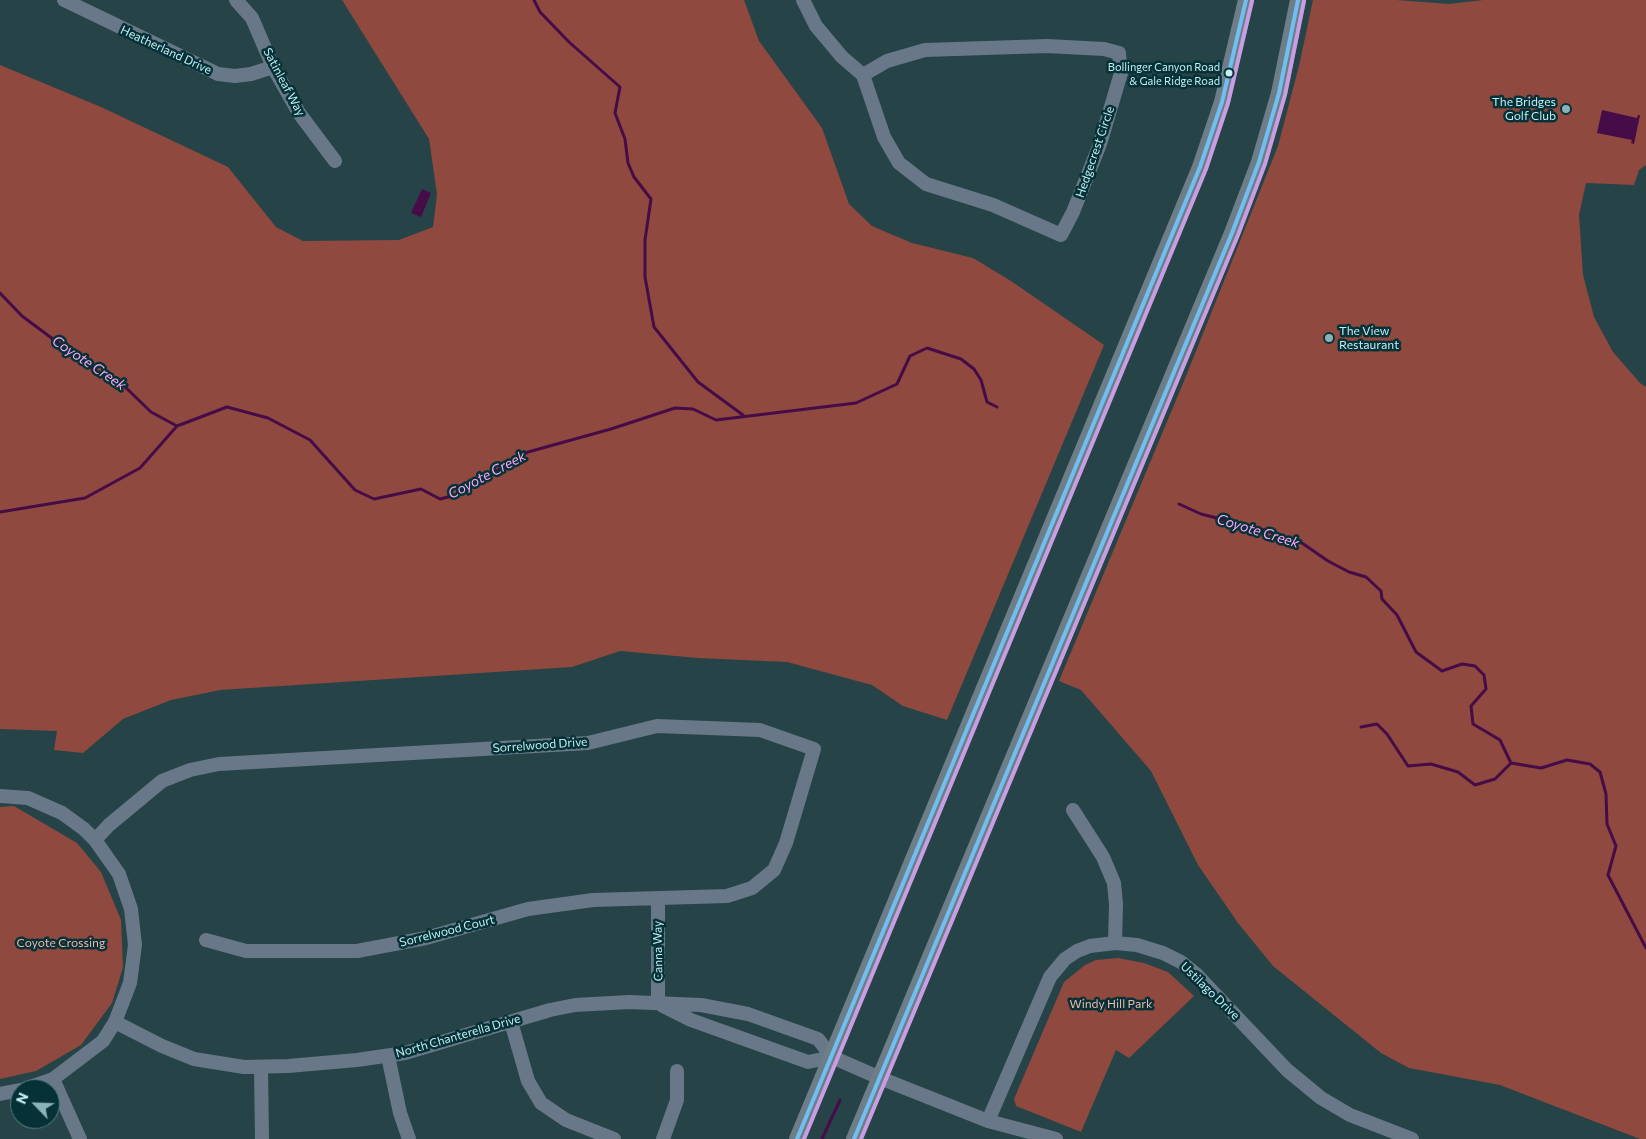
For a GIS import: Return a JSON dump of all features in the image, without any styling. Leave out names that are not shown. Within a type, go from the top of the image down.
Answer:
[{"type":"main road","points":[[797,1139],[1200,167],[1222,102],[1246,0]]},
{"type":"main road","points":[[854,1139],[1232,232],[1259,162],[1279,93],[1298,0]]},
{"type":"street","name":"Heatherland Drive","points":[[64,0],[218,74],[235,76],[251,74],[273,67]]},
{"type":"street","name":"Satinleaf Way","points":[[236,0],[252,18],[273,67],[300,113],[335,161]]},
{"type":"street","points":[[803,0],[816,26],[842,57],[863,75]]},
{"type":"street","name":"Hedgecrest Circle","points":[[1047,46],[1104,49],[1119,53],[1121,73],[1100,144],[1073,212],[1061,235],[993,205],[926,184],[899,164],[884,137],[863,75],[887,61],[925,50],[1047,46]]},
{"type":"street","name":"Sorrelwood Drive","points":[[95,840],[109,825],[162,781],[190,770],[219,764],[588,743],[657,726],[760,730],[814,749],[786,843],[774,870],[752,888],[727,896],[658,899]]},
{"type":"street","points":[[0,796],[28,798],[62,813],[84,829],[95,840],[119,874],[131,909],[136,945],[130,983],[115,1022],[103,1041],[53,1079]]},
{"type":"street","points":[[1073,810],[1103,857],[1114,883],[1116,904],[1115,943]]},
{"type":"street","name":"Sorrelwood Court","points":[[206,940],[246,952],[357,951],[426,938],[528,909],[593,900],[658,899]]},
{"type":"street","name":"Canna Way","points":[[658,899],[658,1003]]},
{"type":"street","name":"Ustilago Drive","points":[[988,1121],[1050,977],[1065,959],[1077,951],[1090,946],[1115,943],[1137,945],[1163,953],[1181,962],[1196,975],[1287,1070],[1321,1098],[1350,1116],[1412,1139]]},
{"type":"street","name":"North Chanterella Drive","points":[[115,1022],[162,1046],[194,1059],[228,1065],[261,1067],[325,1064],[388,1056],[432,1046],[550,1010],[600,1002],[701,1004],[748,1014],[818,1039],[832,1057],[880,1078],[988,1121],[1056,1139]]},
{"type":"street","name":"North Chanterella Drive","points":[[658,1003],[691,1020],[808,1062],[832,1057]]},
{"type":"street","points":[[511,1022],[528,1081],[542,1104],[566,1120],[614,1139]]},
{"type":"street","points":[[388,1056],[400,1113],[409,1139]]},
{"type":"street","points":[[261,1067],[262,1139]]},
{"type":"street","points":[[663,1139],[677,1100],[678,1071]]},
{"type":"street","points":[[60,1095],[80,1139]]},
{"type":"green space","points":[[342,0],[744,0],[759,41],[822,128],[849,204],[872,226],[912,243],[973,258],[1011,281],[1104,345],[947,720],[903,706],[872,685],[787,662],[698,658],[620,651],[572,667],[220,690],[171,700],[123,719],[83,753],[54,750],[57,731],[0,729],[0,65],[101,107],[228,167],[276,227],[303,241],[399,240],[433,227],[437,194],[429,139]]},
{"type":"green space","name":"The Bridges Golf Club","points":[[1313,0],[1396,0],[1449,4],[1483,0],[1646,0],[1646,165],[1639,170],[1634,185],[1586,183],[1579,215],[1583,275],[1594,317],[1613,352],[1640,383],[1646,387],[1646,1139],[1640,1139],[1500,1085],[1409,1068],[1381,1053],[1273,966],[1238,923],[1198,865],[1151,771],[1081,690],[1059,681],[1184,381],[1278,146],[1299,66]]},
{"type":"green space","name":"Coyote Crossing","points":[[14,806],[77,843],[101,872],[121,920],[123,967],[112,1003],[81,1045],[36,1071],[0,1079],[0,807]]},
{"type":"green space","name":"Windy Hill Park","points":[[1118,958],[1144,963],[1168,972],[1194,996],[1129,1058],[1116,1050],[1081,1132],[1016,1106],[1014,1099],[1064,982],[1085,965],[1096,960]]},
{"type":"shaded area","points":[[1602,110],[1637,118],[1640,115],[1634,144],[1631,143],[1632,140],[1597,133]]},
{"type":"shaded area","points":[[422,189],[431,193],[421,217],[411,213]]},
{"type":"waterway","points":[[534,0],[540,12],[569,42],[620,87],[615,113],[625,139],[628,163],[634,177],[651,199],[645,240],[645,277],[654,327],[698,382],[743,415]]},
{"type":"waterway","name":"Coyote Creek","points":[[0,293],[22,316],[104,377],[120,382],[151,412],[177,426]]},
{"type":"waterway","name":"Coyote Creek","points":[[0,512],[85,498],[140,468],[177,426],[227,407],[268,418],[310,440],[355,490],[374,499],[421,489],[440,499],[456,495],[528,452],[611,429],[675,408],[693,409],[716,420],[856,403],[897,384],[910,356],[927,348],[961,359],[974,369],[981,380],[987,402],[997,407]]},
{"type":"waterway","name":"Coyote Creek","points":[[1179,504],[1201,514],[1264,530],[1302,543],[1328,561],[1349,572],[1366,577],[1381,591],[1382,599],[1397,615],[1416,652],[1442,671],[1462,664],[1475,666],[1484,675],[1486,689],[1471,706],[1473,724],[1500,740],[1511,763]]},
{"type":"waterway","points":[[1361,727],[1377,724],[1387,734],[1408,766],[1431,764],[1458,772],[1475,785],[1495,779],[1511,763]]},
{"type":"waterway","name":"Coyote Creek","points":[[1511,763],[1541,768],[1567,760],[1590,764],[1600,772],[1606,794],[1607,824],[1616,846],[1608,875],[1646,948]]},
{"type":"waterway","points":[[822,1139],[840,1100]]},
{"type":"transit line","points":[[797,1139],[1200,167],[1222,102],[1246,0]]},
{"type":"transit line","points":[[854,1139],[1232,233],[1259,162],[1279,93],[1298,0]]},
{"type":"transit line","points":[[804,1139],[1206,169],[1228,103],[1252,1]]},
{"type":"transit line","points":[[861,1139],[1238,235],[1265,164],[1285,95],[1304,1]]},
{"type":"place","name":"Bollinger Canyon Road & Gale Ridge Road","points":[[1229,73]]},
{"type":"place","name":"The Bridges Golf Club","points":[[1566,109]]},
{"type":"place","name":"The View Restaurant","points":[[1329,338]]}]
